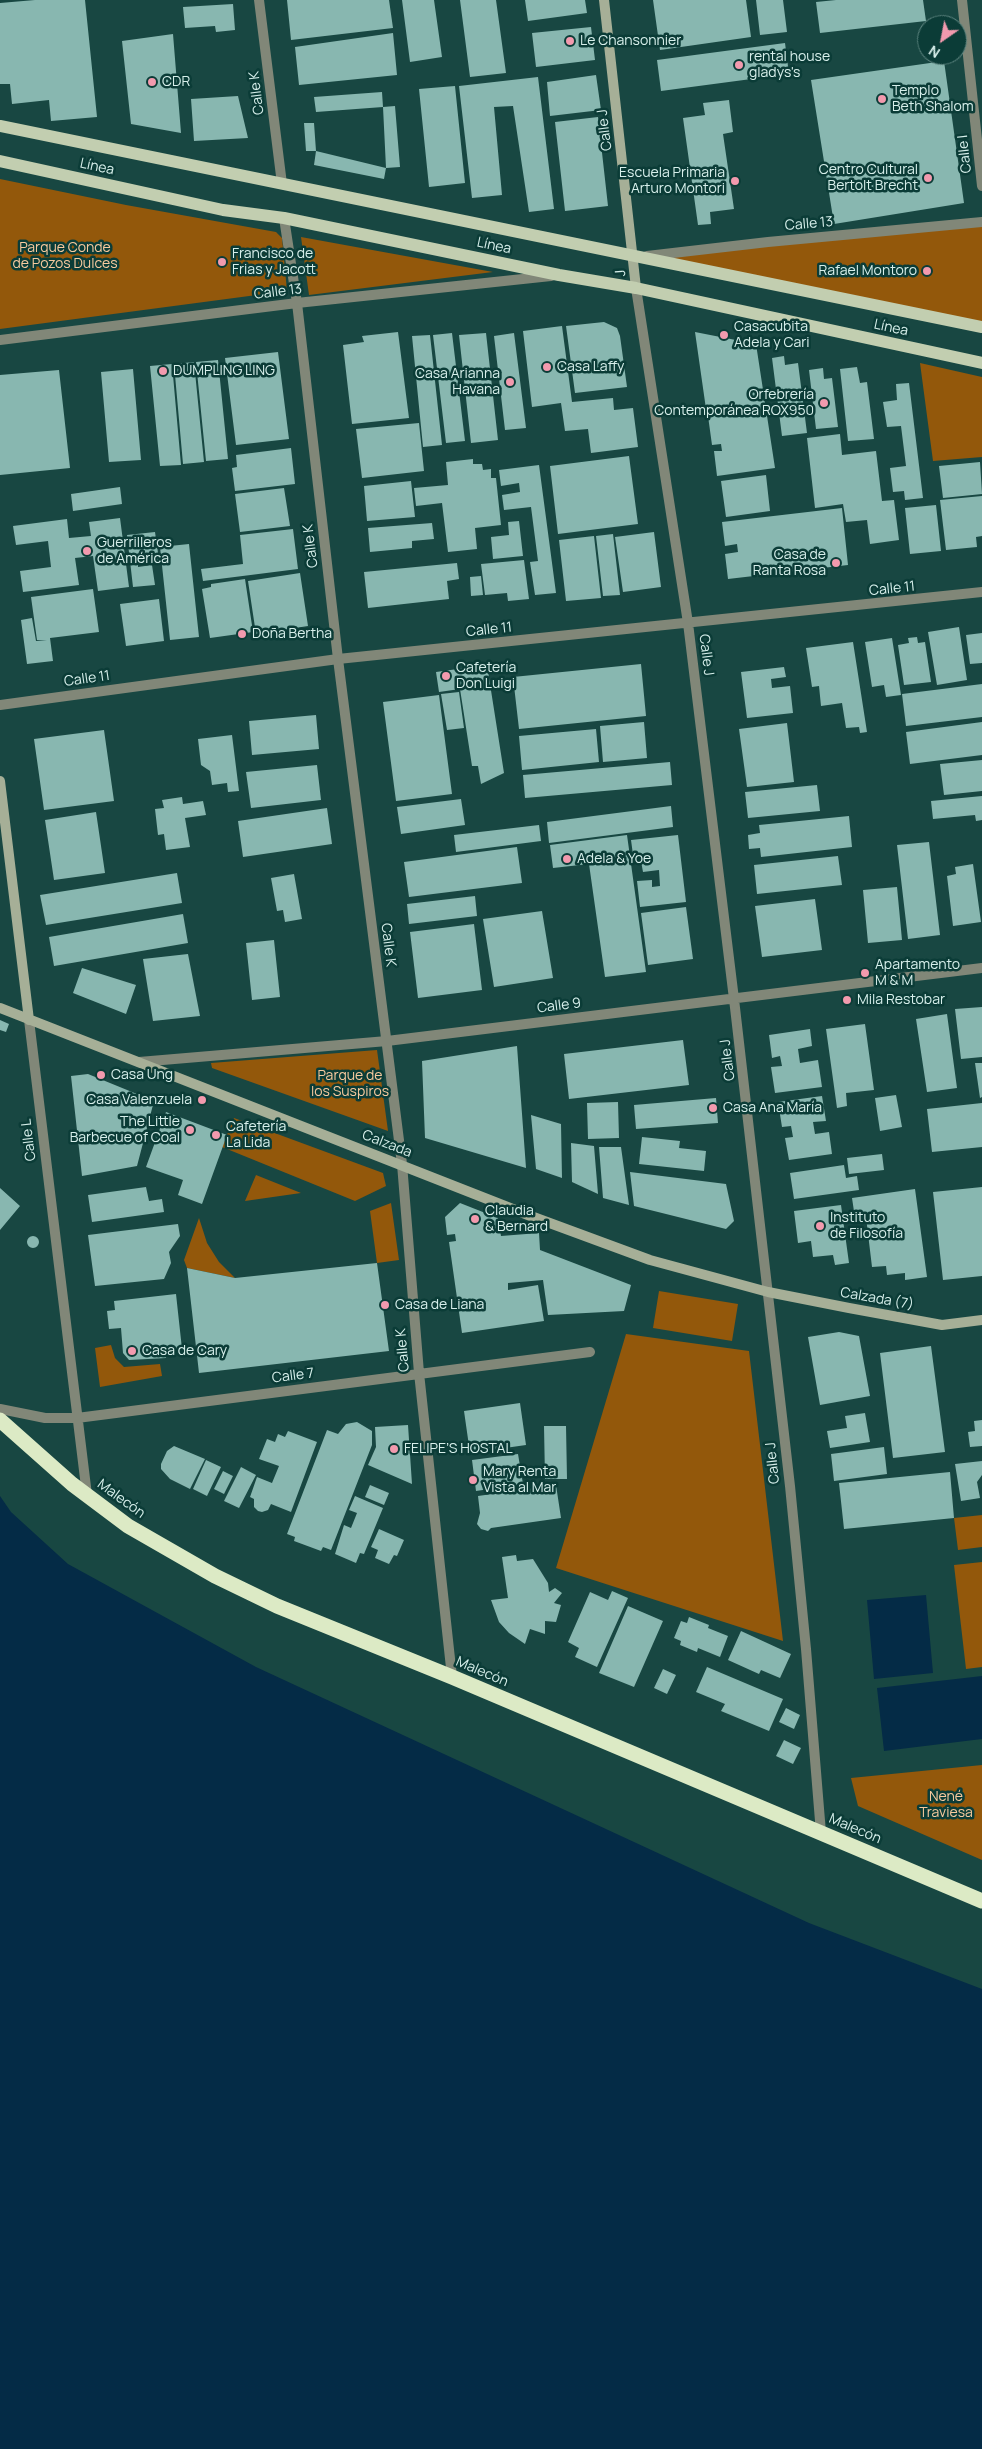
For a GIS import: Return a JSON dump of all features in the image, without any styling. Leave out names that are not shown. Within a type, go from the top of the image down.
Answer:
[{"type":"highway","name":"Malecón","points":[[0,1420],[87,1495],[128,1526],[214,1576],[277,1606],[452,1677],[982,1901]]},
{"type":"main road","name":"Calle J","points":[[604,0],[637,257]]},
{"type":"main road","name":"Línea","points":[[0,126],[982,327]]},
{"type":"main road","name":"Línea","points":[[0,161],[223,210],[284,218],[559,275],[636,288],[982,363]]},
{"type":"main road","name":"J","points":[[636,288],[637,257]]},
{"type":"main road","name":"Calle L","points":[[0,781],[29,1020]]},
{"type":"main road","name":"Calzada","points":[[0,1008],[650,1260],[768,1292]]},
{"type":"main road","name":"Calzada (7)","points":[[768,1292],[942,1325],[982,1320]]},
{"type":"street","name":"Calle K","points":[[260,0],[282,184]]},
{"type":"street","name":"Calle I","points":[[962,0],[982,186]]},
{"type":"street","name":"Calle K","points":[[284,218],[297,303],[338,659],[402,1164],[419,1373],[452,1677]]},
{"type":"street","name":"Calle 13","points":[[637,257],[768,242],[982,222]]},
{"type":"street","name":"Calle 13","points":[[0,340],[297,303],[559,275]]},
{"type":"street","name":"Calle J","points":[[636,288],[688,624],[734,999],[768,1292],[806,1649],[821,1833]]},
{"type":"street","name":"Calle 11","points":[[0,705],[338,659],[982,592]]},
{"type":"street","name":"Calle 9","points":[[139,1062],[386,1041],[982,968]]},
{"type":"street","name":"Calle L","points":[[29,1020],[87,1495]]},
{"type":"street","name":"Calle 7","points":[[0,1410],[45,1418],[77,1418],[590,1352]]},
{"type":"green space","name":"Parque Conde de Pozos Dulces","points":[[0,179],[126,205],[276,232],[282,238],[287,291],[0,329]]},
{"type":"green space","points":[[982,222],[982,327],[640,257]]},
{"type":"green space","points":[[301,237],[493,272],[309,295]]},
{"type":"green space","points":[[920,363],[982,377],[982,457],[933,461]]},
{"type":"green space","name":"Parque de los Suspiros","points":[[377,1050],[388,1131],[212,1068],[211,1063]]},
{"type":"green space","points":[[234,1118],[383,1173],[386,1186],[355,1201],[222,1147]]},
{"type":"green space","points":[[256,1175],[301,1193],[245,1201]]},
{"type":"green space","points":[[391,1203],[399,1260],[377,1263],[370,1211]]},
{"type":"green space","points":[[199,1218],[207,1243],[219,1262],[235,1278],[187,1268],[184,1260]]},
{"type":"green space","points":[[659,1291],[738,1304],[732,1341],[653,1328]]},
{"type":"green space","points":[[626,1334],[749,1351],[783,1641],[556,1568]]},
{"type":"green space","points":[[111,1345],[115,1358],[124,1367],[160,1364],[162,1376],[100,1387],[95,1348]]},
{"type":"green space","points":[[982,1515],[982,1547],[958,1550],[954,1518]]},
{"type":"green space","points":[[982,1562],[982,1667],[966,1669],[954,1565]]},
{"type":"green space","name":"Nené Traviesa","points":[[982,1765],[982,1860],[858,1806],[851,1778]]},
{"type":"water","points":[[0,1496],[11,1512],[68,1564],[256,1667],[809,1923],[982,1989],[982,2449],[0,2449]]},
{"type":"water","points":[[926,1595],[933,1673],[874,1679],[867,1600]]},
{"type":"water","points":[[982,1676],[982,1739],[884,1751],[877,1688]]},
{"type":"building","points":[[35,0],[85,0],[97,117],[51,121],[49,100],[12,104],[10,84],[0,84],[0,3]]},
{"type":"building","points":[[287,0],[389,0],[393,28],[291,40]]},
{"type":"building","points":[[402,0],[434,0],[442,57],[410,62]]},
{"type":"building","points":[[460,0],[496,0],[506,73],[470,77]]},
{"type":"building","points":[[525,0],[585,0],[587,13],[528,21]]},
{"type":"building","points":[[653,0],[746,0],[751,37],[660,50]]},
{"type":"building","points":[[756,0],[783,0],[787,32],[760,35]]},
{"type":"building","points":[[836,0],[923,0],[925,15],[917,15],[917,22],[820,33],[816,2]]},
{"type":"building","points":[[233,4],[235,30],[216,32],[215,26],[185,28],[183,7]]},
{"type":"building","points":[[591,27],[595,60],[536,67],[532,33]]},
{"type":"building","points":[[393,33],[397,75],[299,85],[295,47]]},
{"type":"building","name":"CDR","points":[[173,34],[181,133],[131,124],[122,41]]},
{"type":"building","points":[[785,43],[789,74],[661,91],[657,60]]},
{"type":"building","points":[[917,65],[945,65],[964,203],[834,224],[811,80]]},
{"type":"building","points":[[596,75],[601,110],[550,116],[547,82]]},
{"type":"building","points":[[538,77],[554,209],[529,212],[513,106],[494,107],[502,195],[472,198],[459,86]]},
{"type":"building","points":[[455,86],[465,183],[429,187],[419,89]]},
{"type":"building","points":[[382,92],[383,107],[316,112],[314,97]]},
{"type":"building","points":[[238,96],[248,138],[194,141],[191,99]]},
{"type":"building","points":[[729,100],[733,132],[723,134],[734,209],[710,212],[711,224],[698,225],[683,118],[705,115],[703,103]]},
{"type":"building","points":[[395,106],[400,167],[386,168],[383,107]]},
{"type":"building","points":[[598,117],[608,206],[565,211],[555,122]]},
{"type":"building","points":[[304,123],[314,123],[316,151],[306,151]]},
{"type":"building","points":[[316,151],[386,168],[384,179],[314,165]]},
{"type":"building","points":[[604,322],[617,328],[620,336],[627,387],[575,393],[566,326]]},
{"type":"building","points":[[562,326],[572,402],[613,398],[614,410],[633,408],[638,447],[591,453],[588,429],[565,431],[561,403],[532,407],[523,331]]},
{"type":"building","points":[[398,332],[409,418],[352,424],[343,345],[364,342],[362,336]]},
{"type":"building","points":[[695,332],[756,344],[775,468],[717,476],[714,451],[722,451],[721,444],[712,445],[708,416],[718,414],[718,407],[706,409]]},
{"type":"building","points":[[452,333],[465,441],[446,443],[433,335]]},
{"type":"building","points":[[486,333],[498,440],[471,443],[459,335]]},
{"type":"building","name":"Casa Arianna Havana","points":[[514,333],[526,428],[505,430],[494,336]]},
{"type":"building","points":[[430,335],[442,445],[423,447],[412,336]]},
{"type":"building","points":[[278,352],[289,439],[236,445],[225,358]]},
{"type":"building","points":[[784,356],[785,365],[798,363],[807,433],[782,436],[772,358]]},
{"type":"building","points":[[218,360],[228,459],[206,461],[196,362]]},
{"type":"building","points":[[194,362],[204,462],[183,464],[174,364]]},
{"type":"building","points":[[172,364],[181,465],[160,466],[150,366]]},
{"type":"building","points":[[857,367],[860,383],[867,382],[874,439],[848,441],[840,369]]},
{"type":"building","name":"Orfebrería Contemporánea ROX950","points":[[823,368],[824,379],[832,378],[838,427],[816,429],[809,370]]},
{"type":"building","points":[[133,369],[141,460],[109,462],[101,372]]},
{"type":"building","points":[[59,370],[70,468],[0,475],[0,375]]},
{"type":"building","points":[[909,383],[923,498],[905,500],[904,491],[893,492],[890,468],[906,466],[901,426],[887,427],[883,402],[897,400],[896,384]]},
{"type":"building","points":[[419,423],[424,471],[362,478],[356,429]]},
{"type":"building","points":[[840,434],[842,455],[876,451],[882,501],[894,500],[899,540],[870,544],[867,520],[846,522],[843,504],[815,508],[807,438]]},
{"type":"building","points":[[291,448],[295,484],[235,491],[232,468],[237,467],[236,455]]},
{"type":"building","points":[[629,456],[638,524],[558,534],[550,466]]},
{"type":"building","points":[[473,459],[473,464],[482,464],[483,470],[491,469],[491,478],[496,478],[501,525],[475,528],[477,549],[448,552],[442,503],[416,506],[414,488],[448,485],[446,462]]},
{"type":"building","points":[[980,462],[982,494],[943,498],[939,466]]},
{"type":"building","points":[[539,465],[556,593],[535,595],[530,562],[538,561],[531,507],[504,510],[502,495],[520,492],[519,483],[501,486],[499,470]]},
{"type":"building","points":[[766,475],[770,511],[726,517],[721,481]]},
{"type":"building","points":[[411,481],[415,517],[367,521],[364,486]]},
{"type":"building","points":[[120,487],[122,504],[73,511],[71,494]]},
{"type":"building","points":[[284,488],[290,526],[240,532],[235,494]]},
{"type":"building","points":[[982,496],[982,536],[976,537],[977,547],[946,550],[940,500]]},
{"type":"building","points":[[936,505],[941,551],[910,554],[905,508]]},
{"type":"building","points":[[842,508],[848,565],[728,579],[725,554],[738,552],[737,544],[725,546],[722,522]]},
{"type":"building","name":"Guerrilleros de América","points":[[120,518],[129,587],[98,591],[93,556],[75,558],[79,585],[23,592],[20,571],[51,567],[48,541],[16,545],[13,526],[67,519],[69,538],[91,536],[89,522]]},
{"type":"building","points":[[519,521],[523,556],[493,559],[491,537],[509,535],[508,522]]},
{"type":"building","points":[[432,523],[434,539],[412,541],[412,548],[370,552],[368,528]]},
{"type":"building","points":[[293,529],[298,569],[203,581],[201,569],[243,564],[240,535]]},
{"type":"building","points":[[155,532],[159,560],[138,562],[138,567],[152,565],[155,585],[133,587],[127,535]]},
{"type":"building","points":[[654,532],[661,587],[623,592],[615,537]]},
{"type":"building","points":[[613,534],[620,595],[603,596],[596,536]]},
{"type":"building","points":[[594,536],[601,598],[566,601],[559,540]]},
{"type":"building","points":[[189,544],[199,637],[170,640],[160,547]]},
{"type":"building","points":[[524,560],[529,599],[508,601],[507,593],[485,595],[481,564]]},
{"type":"building","points":[[457,563],[459,579],[447,581],[449,599],[368,608],[364,572]]},
{"type":"building","points":[[300,573],[308,626],[256,634],[248,581]]},
{"type":"building","points":[[481,576],[483,595],[471,596],[470,577]]},
{"type":"building","points":[[245,579],[253,632],[210,638],[202,589],[211,587],[211,584]]},
{"type":"building","points":[[93,589],[99,632],[50,638],[53,661],[27,664],[21,620],[32,618],[36,641],[47,640],[37,640],[31,597]]},
{"type":"building","points":[[159,599],[164,641],[126,646],[120,604]]},
{"type":"building","points":[[959,627],[967,680],[937,685],[928,632]]},
{"type":"building","points":[[982,633],[982,663],[970,664],[966,635]]},
{"type":"building","points":[[917,637],[918,643],[925,642],[931,682],[904,685],[898,645],[909,643],[908,638]]},
{"type":"building","points":[[892,638],[901,695],[886,697],[884,685],[872,687],[865,642]]},
{"type":"building","points":[[853,642],[867,732],[860,733],[859,727],[846,728],[842,703],[821,706],[819,686],[812,687],[806,648]]},
{"type":"building","points":[[641,664],[646,716],[519,729],[513,677]]},
{"type":"building","points":[[487,665],[504,773],[481,784],[478,766],[472,766],[460,689],[439,692],[436,672]]},
{"type":"building","points":[[784,667],[786,677],[771,679],[772,688],[790,686],[793,713],[747,718],[741,672]]},
{"type":"building","points":[[982,684],[982,717],[906,726],[902,694]]},
{"type":"building","points":[[459,692],[464,728],[447,730],[441,694]]},
{"type":"building","points":[[439,695],[452,794],[396,801],[383,702]]},
{"type":"building","points":[[316,715],[319,749],[252,755],[249,721]]},
{"type":"building","points":[[644,722],[647,758],[603,762],[600,726]]},
{"type":"building","points":[[982,722],[982,755],[910,764],[906,732]]},
{"type":"building","points":[[787,723],[794,782],[747,787],[739,729]]},
{"type":"building","points":[[596,729],[599,762],[522,770],[519,736]]},
{"type":"building","points":[[104,730],[114,801],[44,810],[34,739]]},
{"type":"building","points":[[232,735],[239,791],[228,792],[227,783],[212,785],[210,771],[201,765],[198,739]]},
{"type":"building","points":[[982,760],[982,791],[944,795],[940,764]]},
{"type":"building","points":[[670,762],[672,785],[525,798],[523,775]]},
{"type":"building","points":[[317,765],[321,800],[251,808],[246,772]]},
{"type":"building","points":[[817,785],[820,811],[748,818],[745,792]]},
{"type":"building","points":[[982,796],[982,820],[976,821],[975,815],[933,819],[931,801]]},
{"type":"building","points":[[182,797],[183,804],[203,801],[206,815],[185,818],[190,847],[166,850],[164,834],[158,835],[155,809],[164,808],[162,800]]},
{"type":"building","points":[[461,799],[465,825],[401,834],[397,807]]},
{"type":"building","points":[[671,806],[673,827],[549,843],[547,822]]},
{"type":"building","points":[[327,808],[332,844],[243,857],[238,821]]},
{"type":"building","points":[[96,812],[105,873],[54,880],[45,820]]},
{"type":"building","points":[[849,816],[852,847],[761,857],[760,848],[749,849],[748,835],[760,833],[759,825]]},
{"type":"building","points":[[539,825],[541,841],[456,852],[454,835]]},
{"type":"building","points":[[627,835],[646,972],[605,977],[589,864],[553,868],[550,845]]},
{"type":"building","points":[[678,835],[686,902],[640,907],[637,881],[652,880],[652,887],[660,886],[659,870],[643,872],[641,861],[634,862],[631,840]]},
{"type":"building","points":[[929,842],[940,935],[908,939],[897,845]]},
{"type":"building","points":[[517,847],[522,883],[409,897],[404,862]]},
{"type":"building","points":[[838,856],[842,885],[757,894],[754,865]]},
{"type":"building","points":[[973,864],[981,922],[953,926],[947,876],[956,874],[955,867]]},
{"type":"building","points":[[177,873],[182,903],[46,925],[40,895]]},
{"type":"building","points":[[294,874],[302,919],[285,922],[283,910],[277,911],[271,878]]},
{"type":"building","points":[[897,887],[902,940],[868,943],[863,890]]},
{"type":"building","points":[[475,896],[477,916],[409,924],[407,904]]},
{"type":"building","points":[[815,899],[822,950],[762,957],[755,906]]},
{"type":"building","points":[[686,907],[693,959],[648,965],[641,913]]},
{"type":"building","points":[[542,911],[553,978],[494,987],[483,919]]},
{"type":"building","points":[[183,914],[188,943],[54,966],[49,937]]},
{"type":"building","points":[[474,924],[482,990],[418,998],[410,932]]},
{"type":"building","points":[[274,940],[280,997],[252,1000],[246,943]]},
{"type":"building","points":[[188,954],[200,1016],[153,1021],[143,959]]},
{"type":"building","points":[[82,968],[136,985],[126,1014],[73,993]]},
{"type":"building","points":[[982,1007],[982,1057],[961,1059],[955,1009]]},
{"type":"building","points":[[947,1014],[957,1088],[927,1092],[916,1019]]},
{"type":"building","points":[[0,1020],[9,1024],[6,1032],[0,1030]]},
{"type":"building","points":[[865,1024],[874,1090],[846,1093],[847,1106],[837,1108],[826,1029]]},
{"type":"building","points":[[810,1029],[812,1046],[798,1049],[800,1063],[818,1060],[822,1087],[775,1093],[771,1067],[782,1066],[780,1056],[772,1058],[769,1035]]},
{"type":"building","points":[[683,1040],[689,1085],[569,1099],[564,1054]]},
{"type":"building","points":[[517,1046],[526,1168],[425,1138],[422,1061]]},
{"type":"building","points":[[975,1063],[982,1063],[982,1097],[980,1098]]},
{"type":"building","points":[[88,1074],[154,1101],[137,1166],[82,1176],[71,1076]]},
{"type":"building","points":[[896,1095],[902,1127],[880,1131],[875,1098]]},
{"type":"building","points":[[822,1096],[826,1121],[813,1122],[815,1134],[829,1132],[832,1154],[789,1160],[785,1138],[793,1137],[791,1126],[782,1127],[778,1102]]},
{"type":"building","points":[[716,1098],[718,1123],[636,1129],[634,1105]]},
{"type":"building","points":[[618,1102],[619,1138],[588,1139],[587,1103]]},
{"type":"building","points":[[982,1103],[982,1147],[932,1152],[927,1109]]},
{"type":"building","points":[[166,1112],[227,1135],[202,1204],[178,1195],[183,1180],[146,1167]]},
{"type":"building","points":[[531,1115],[561,1124],[562,1178],[536,1169]]},
{"type":"building","points":[[642,1137],[680,1141],[679,1148],[706,1151],[704,1171],[639,1164]]},
{"type":"building","points":[[571,1143],[594,1146],[598,1194],[572,1182]]},
{"type":"building","points":[[599,1147],[621,1147],[629,1205],[603,1198]]},
{"type":"building","points":[[882,1154],[884,1170],[849,1174],[847,1158]]},
{"type":"building","points":[[844,1165],[846,1178],[857,1176],[859,1190],[794,1199],[790,1173]]},
{"type":"building","points":[[630,1172],[726,1184],[734,1221],[726,1229],[634,1206]]},
{"type":"building","points":[[146,1187],[149,1201],[162,1199],[164,1212],[92,1222],[88,1195]]},
{"type":"building","points":[[982,1187],[982,1276],[943,1280],[933,1192]]},
{"type":"building","points":[[0,1188],[20,1206],[0,1230]]},
{"type":"building","points":[[915,1189],[927,1277],[905,1280],[905,1273],[887,1275],[886,1266],[872,1267],[866,1217],[855,1218],[852,1198]]},
{"type":"building","points":[[460,1203],[498,1218],[501,1236],[539,1233],[540,1250],[631,1285],[624,1311],[548,1315],[543,1280],[508,1283],[508,1290],[538,1285],[544,1321],[462,1333],[449,1242],[456,1241],[455,1234],[447,1235],[445,1217]]},
{"type":"building","name":"Instituto de Filosofía","points":[[841,1205],[849,1263],[835,1265],[833,1255],[813,1257],[811,1241],[798,1243],[794,1211]]},
{"type":"building","points":[[178,1224],[180,1236],[169,1252],[171,1263],[164,1279],[95,1286],[88,1235]]},
{"type":"building","points":[[31,1236],[35,1236],[39,1242],[35,1248],[31,1248],[27,1244],[27,1240]]},
{"type":"building","points":[[377,1263],[389,1351],[199,1373],[187,1268],[235,1278]]},
{"type":"building","points":[[176,1294],[182,1349],[165,1351],[166,1358],[129,1360],[123,1353],[121,1328],[109,1329],[107,1311],[115,1310],[114,1301]]},
{"type":"building","points":[[839,1332],[859,1336],[870,1396],[820,1405],[808,1337]]},
{"type":"building","points":[[931,1346],[945,1452],[893,1458],[880,1353]]},
{"type":"building","points":[[520,1403],[526,1445],[470,1453],[464,1411]]},
{"type":"building","points":[[865,1413],[870,1442],[830,1448],[827,1431],[847,1428],[845,1416]]},
{"type":"building","points":[[982,1420],[982,1446],[970,1447],[968,1432],[975,1431],[974,1421]]},
{"type":"building","points":[[357,1422],[372,1431],[372,1445],[331,1550],[323,1547],[321,1551],[294,1541],[295,1537],[287,1534],[327,1430],[338,1434],[346,1424]]},
{"type":"building","points":[[408,1425],[412,1484],[368,1465],[376,1447],[375,1427]]},
{"type":"building","points":[[544,1426],[566,1426],[567,1479],[545,1479]]},
{"type":"building","points":[[288,1431],[317,1442],[291,1512],[271,1504],[268,1510],[258,1511],[254,1507],[254,1499],[250,1497],[257,1477],[272,1483],[279,1466],[259,1459],[267,1439],[275,1442],[278,1434],[285,1437]]},
{"type":"building","points":[[174,1446],[205,1459],[190,1489],[170,1479],[161,1469],[161,1464],[167,1451]]},
{"type":"building","points":[[884,1447],[887,1474],[834,1481],[831,1454]]},
{"type":"building","points":[[518,1454],[523,1484],[476,1491],[472,1460]]},
{"type":"building","points":[[206,1460],[221,1467],[207,1496],[193,1489]]},
{"type":"building","points":[[982,1461],[982,1475],[977,1482],[980,1498],[961,1501],[955,1464]]},
{"type":"building","points":[[241,1467],[256,1475],[239,1508],[224,1501]]},
{"type":"building","points":[[223,1471],[233,1476],[224,1494],[214,1489]]},
{"type":"building","points":[[950,1472],[954,1518],[844,1529],[839,1483]]},
{"type":"building","points":[[370,1485],[389,1493],[384,1505],[365,1497]]},
{"type":"building","points":[[556,1485],[561,1518],[491,1528],[488,1531],[481,1529],[477,1524],[480,1513],[478,1496]]},
{"type":"building","points":[[355,1496],[383,1508],[364,1554],[360,1553],[356,1563],[335,1554],[344,1525],[351,1528],[357,1513],[349,1510]]},
{"type":"building","points":[[379,1529],[404,1540],[397,1556],[394,1555],[389,1564],[375,1558],[378,1550],[371,1547]]},
{"type":"building","points":[[516,1555],[517,1561],[533,1559],[548,1583],[549,1592],[555,1588],[562,1593],[554,1603],[561,1605],[556,1622],[545,1621],[545,1634],[530,1629],[525,1644],[509,1633],[499,1622],[491,1600],[508,1598],[502,1557]]},
{"type":"building","points":[[612,1591],[628,1598],[597,1667],[575,1657],[579,1648],[568,1642],[590,1592],[608,1600]]},
{"type":"building","points":[[628,1606],[663,1621],[634,1687],[599,1673]]},
{"type":"building","points":[[689,1617],[709,1625],[708,1628],[728,1636],[720,1657],[698,1648],[697,1652],[680,1645],[681,1641],[674,1638],[681,1621],[687,1623]]},
{"type":"building","points":[[741,1631],[791,1654],[780,1678],[761,1670],[759,1674],[728,1660]]},
{"type":"building","points":[[707,1667],[783,1699],[769,1731],[721,1711],[725,1704],[696,1692]]},
{"type":"building","points":[[663,1669],[676,1675],[667,1694],[654,1688]]},
{"type":"building","points":[[786,1708],[800,1715],[794,1729],[779,1722]]},
{"type":"building","points":[[784,1740],[801,1748],[793,1764],[776,1756]]},
{"type":"place","name":"Le Chansonnier","points":[[570,41]]},
{"type":"place","name":"rental house gladys's","points":[[739,65]]},
{"type":"place","name":"CDR","points":[[152,82]]},
{"type":"place","name":"Templo Beth Shalom","points":[[882,99]]},
{"type":"place","name":"Centro Cultural Bertolt Brecht","points":[[928,178]]},
{"type":"place","name":"Escuela Primaria Arturo Montori","points":[[735,181]]},
{"type":"place","name":"Francisco de Frias y Jacott","points":[[222,262]]},
{"type":"place","name":"Rafael Montoro","points":[[927,271]]},
{"type":"place","name":"Casacubita Adela y Cari","points":[[724,335]]},
{"type":"place","name":"Casa Laffy","points":[[547,367]]},
{"type":"place","name":"DUMPLING LING","points":[[163,371]]},
{"type":"place","name":"Casa Arianna Havana","points":[[510,382]]},
{"type":"place","name":"Orfebrería Contemporánea ROX950","points":[[824,403]]},
{"type":"place","name":"Guerrilleros de América","points":[[87,551]]},
{"type":"place","name":"Casa de Ranta Rosa","points":[[836,563]]},
{"type":"place","name":"Doña Bertha","points":[[242,634]]},
{"type":"place","name":"Cafetería Don Luigi","points":[[446,676]]},
{"type":"place","name":"Adela & Yoe","points":[[567,859]]},
{"type":"place","name":"Apartamento M & M","points":[[865,973]]},
{"type":"place","name":"Mila Restobar","points":[[847,1000]]},
{"type":"place","name":"Casa Ung","points":[[101,1075]]},
{"type":"place","name":"Casa Valenzuela","points":[[202,1100]]},
{"type":"place","name":"Casa Ana María","points":[[713,1108]]},
{"type":"place","name":"The Little Barbecue of Coal","points":[[190,1130]]},
{"type":"place","name":"Cafetería La Lida","points":[[216,1135]]},
{"type":"place","name":"Claudia & Bernard","points":[[475,1219]]},
{"type":"place","name":"Instituto de Filosofía","points":[[820,1226]]},
{"type":"place","name":"Casa de Liana","points":[[385,1305]]},
{"type":"place","name":"Casa de Cary","points":[[132,1351]]},
{"type":"place","name":"FELIPE’S HOSTAL","points":[[394,1449]]},
{"type":"place","name":"Mary Renta Vista al Mar","points":[[473,1480]]}]
